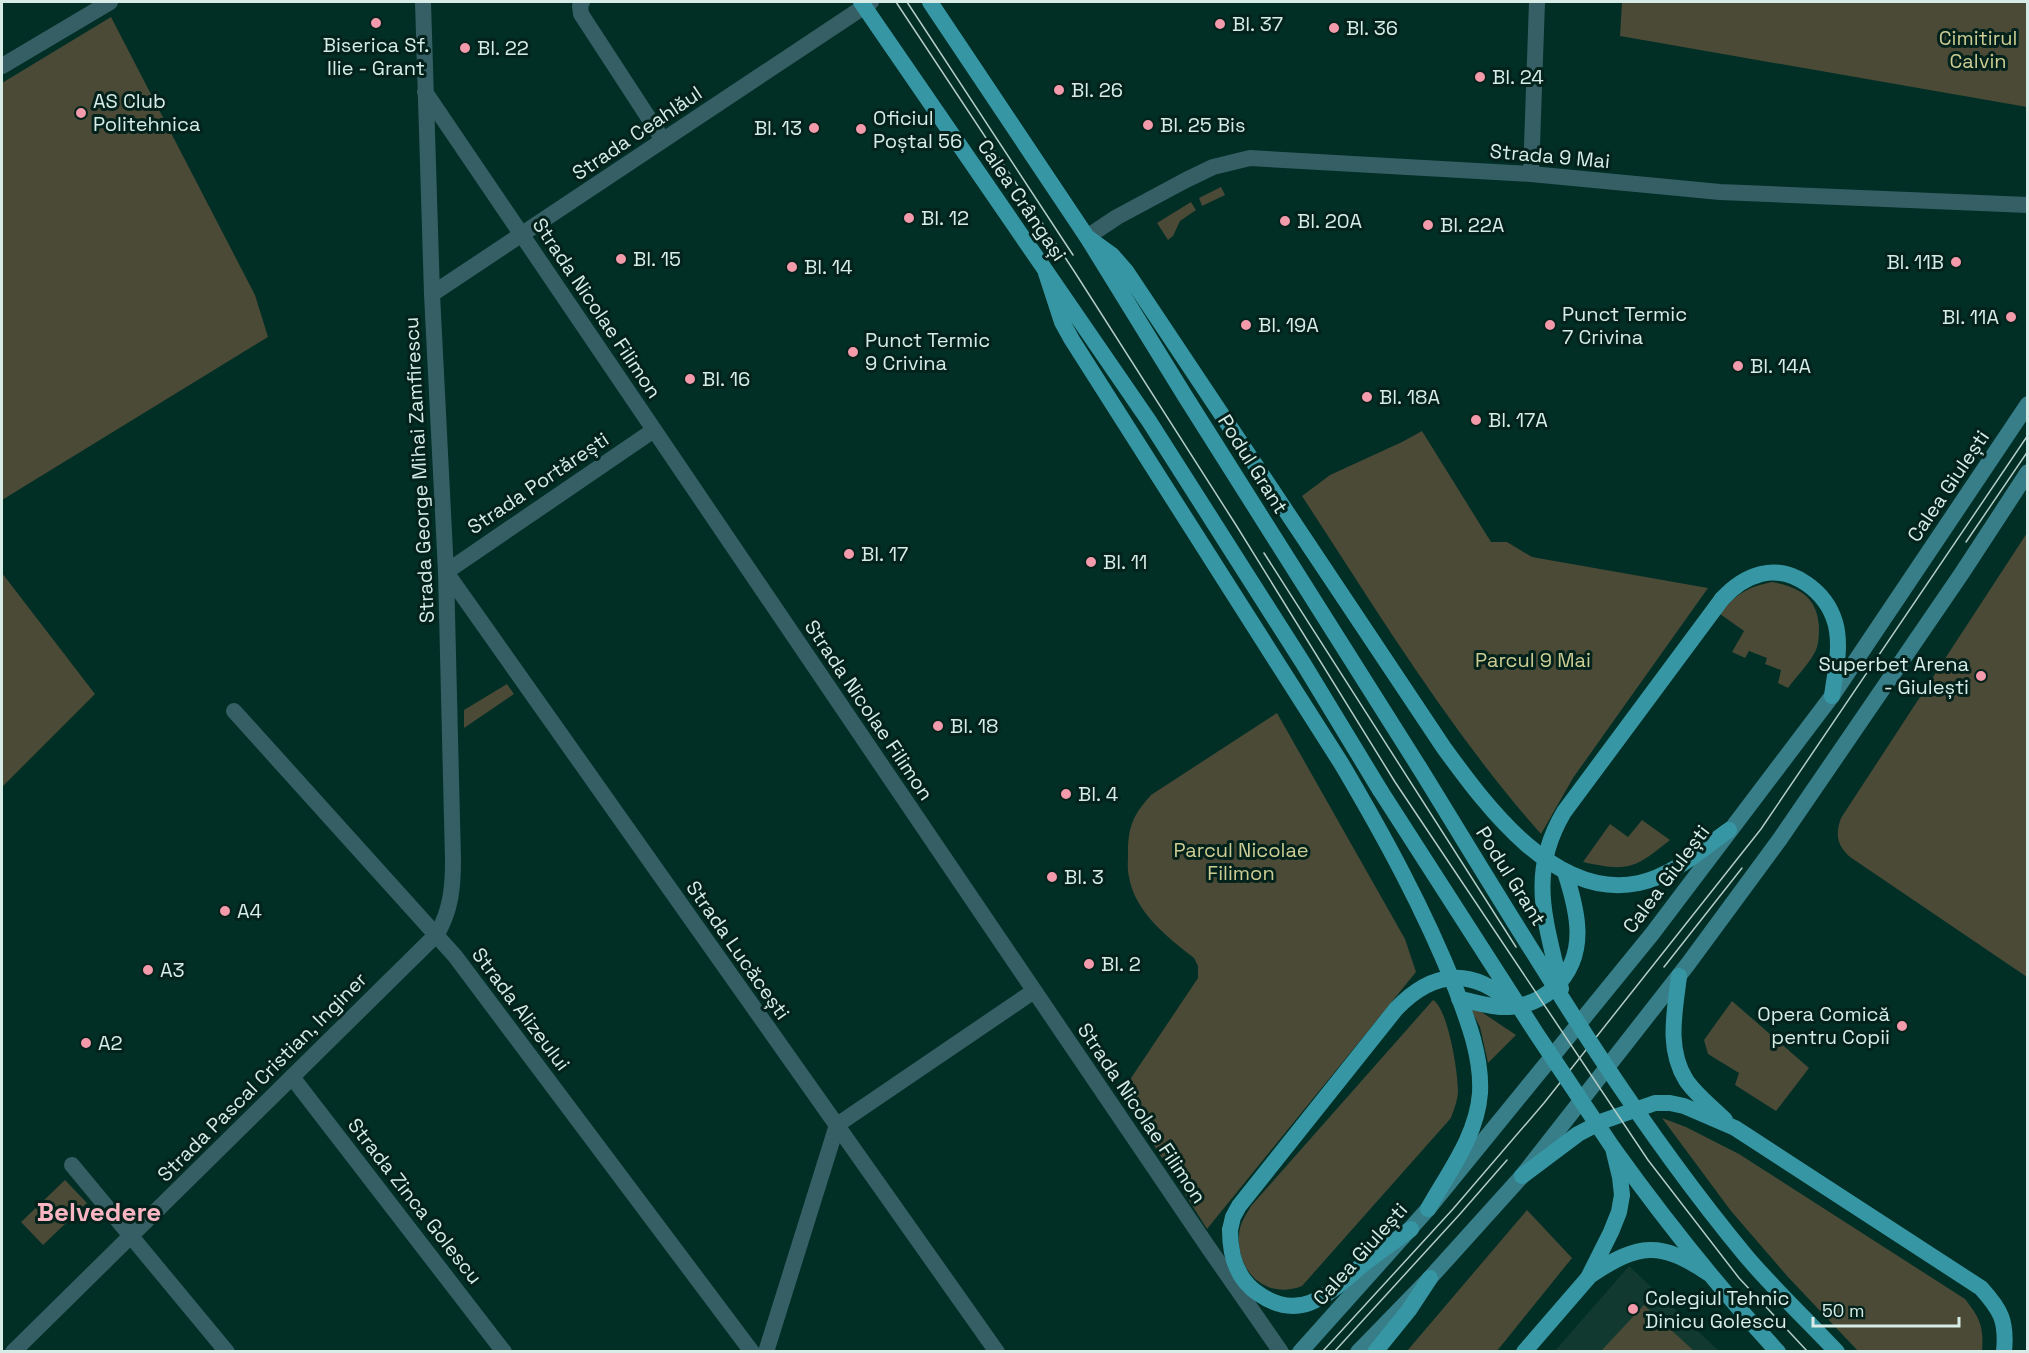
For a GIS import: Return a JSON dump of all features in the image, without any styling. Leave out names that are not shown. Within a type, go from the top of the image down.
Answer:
[{"type":"main road","name":"Calea Crângași","points":[[930,2],[1087,237],[1185,396]]},
{"type":"main road","name":"Calea Crângași","points":[[866,3],[1046,273],[1149,421],[1303,663],[1380,790],[1536,1033]]},
{"type":"main road","points":[[1087,237],[1112,255],[1126,271],[1405,692],[1460,770],[1511,830],[1531,848],[1565,872],[1599,884],[1619,886],[1641,883],[1682,864],[1730,830]]},
{"type":"main road","points":[[1046,273],[1062,322],[1072,340],[1367,807],[1420,906],[1459,999],[1475,1046],[1480,1094],[1475,1120],[1467,1139],[1428,1209]]},
{"type":"main road","name":"Podul Grant","points":[[1185,396],[1419,767],[1563,1002],[1657,1140],[1748,1258],[1837,1352]]},
{"type":"main road","name":"Calea Giulești","points":[[1300,1352],[1411,1230],[1652,934],[1832,696],[2028,404]]},
{"type":"main road","points":[[1358,1352],[1430,1278],[1522,1176],[1680,976],[1780,839],[1962,573],[2028,472]]},
{"type":"main road","points":[[1563,1002],[1542,894],[1543,865],[1549,842],[1564,812],[1722,599],[1745,579],[1776,572],[1802,580],[1812,587],[1831,611],[1838,636],[1832,696]]},
{"type":"main road","points":[[1459,999],[1510,1007],[1536,1002],[1557,985],[1570,966],[1579,942],[1576,911],[1565,872]]},
{"type":"main road","points":[[1680,976],[1673,1031],[1677,1060],[1686,1081],[1735,1128]]},
{"type":"main road","points":[[1411,1230],[1321,1299],[1290,1306],[1264,1298],[1245,1281],[1233,1258],[1230,1245],[1230,1230],[1239,1206],[1396,1009],[1415,990],[1427,984],[1447,978],[1480,983],[1501,994],[1536,1033],[1663,1218],[1778,1352]]},
{"type":"main road","points":[[1522,1176],[1589,1127],[1655,1103],[1684,1106],[1735,1128],[1981,1288],[2003,1318],[2006,1330],[2004,1351]]},
{"type":"main road","points":[[1588,1278],[1619,1212],[1622,1195],[1613,1148]]},
{"type":"main road","points":[[1524,1352],[1588,1278],[1608,1263],[1626,1255],[1642,1250],[1660,1250],[1677,1254],[1708,1273]]},
{"type":"main road","points":[[1375,1352],[1409,1310],[1430,1278]]},
{"type":"street","points":[[2,66],[108,2]]},
{"type":"street","name":"Strada George Mihai Zamfirescu","points":[[423,2],[432,294],[446,572],[453,887],[445,920],[437,934]]},
{"type":"street","points":[[582,2],[581,14],[663,140]]},
{"type":"street","points":[[1532,174],[1537,2]]},
{"type":"street","name":"Strada Ceahlăul","points":[[432,294],[866,3]]},
{"type":"street","name":"Strada Nicolae Filimon","points":[[425,92],[1281,1352]]},
{"type":"street","name":"Strada 9 Mai","points":[[1087,237],[1117,217],[1186,180],[1213,167],[1250,158],[1532,174],[1720,192],[2028,205]]},
{"type":"street","name":"Strada Portărești","points":[[446,572],[654,430]]},
{"type":"street","name":"Strada Lucăcești","points":[[446,572],[997,1352]]},
{"type":"street","name":"Strada Alizeului","points":[[234,711],[437,934],[752,1352]]},
{"type":"street","name":"Strada Pascal Cristian, Inginer","points":[[24,1348],[131,1236],[437,934]]},
{"type":"street","points":[[766,1352],[837,1125],[1034,991]]},
{"type":"street","name":"Strada Zinca Golescu","points":[[292,1077],[504,1352]]},
{"type":"street","points":[[72,1165],[227,1352]]},
{"type":"shaded area","name":"Colegiul Tehnic Dinicu Golescu","points":[[1629,1266],[1719,1351],[1554,1352]]},
{"type":"green space","name":"Cimitirul Calvin","points":[[1622,2],[2027,2],[2027,107],[1620,36]]},
{"type":"green space","points":[[111,17],[255,295],[268,337],[2,500],[2,83]]},
{"type":"green space","points":[[1221,187],[1225,195],[1202,206],[1199,198]]},
{"type":"green space","points":[[1191,202],[1196,210],[1180,221],[1173,236],[1168,240],[1157,223]]},
{"type":"green space","name":"Parcul 9 Mai","points":[[1422,431],[1491,542],[1507,542],[1532,557],[1708,588],[1573,778],[1541,834],[1508,795],[1445,712],[1302,496],[1330,475]]},
{"type":"green space","name":"Superbet Arena - Giulești","points":[[2027,533],[2027,977],[1850,857],[1840,844],[1838,830],[1841,818]]},
{"type":"green space","points":[[2,573],[95,694],[2,787]]},
{"type":"green space","points":[[1772,582],[1798,590],[1805,595],[1818,616],[1819,637],[1816,651],[1788,688],[1778,683],[1781,670],[1765,664],[1767,658],[1749,651],[1745,658],[1732,652],[1744,631],[1720,614],[1743,592]]},
{"type":"green space","points":[[507,684],[514,694],[464,728],[464,710]]},
{"type":"green space","name":"Parcul Nicolae Filimon","points":[[1277,713],[1405,939],[1416,972],[1207,1229],[1121,1093],[1198,978],[1198,966],[1194,958],[1154,923],[1132,890],[1128,874],[1129,836],[1136,815],[1151,795]]},
{"type":"green space","points":[[1642,820],[1670,840],[1648,857],[1630,866],[1611,867],[1583,862],[1610,824],[1628,837]]},
{"type":"green space","points":[[1433,1000],[1438,1005],[1448,1028],[1458,1082],[1458,1094],[1451,1118],[1302,1286],[1277,1289],[1256,1280],[1243,1261],[1240,1249],[1241,1224],[1251,1206]]},
{"type":"green space","points":[[1732,1001],[1809,1068],[1776,1111],[1735,1085],[1739,1073],[1708,1054],[1704,1040]]},
{"type":"green space","points":[[1474,1007],[1516,1035],[1488,1063],[1480,1027],[1470,1008]]},
{"type":"green space","points":[[1662,1118],[1686,1127],[1739,1154],[1965,1299],[1980,1323],[1982,1351],[1858,1351],[1788,1277],[1731,1211]]},
{"type":"green space","points":[[65,1180],[87,1203],[43,1245],[21,1222]]},
{"type":"green space","points":[[1527,1210],[1572,1258],[1497,1351],[1407,1351]]},
{"type":"green space","points":[[1644,1305],[1694,1351],[1601,1351]]},
{"type":"tram line","points":[[896,2],[1074,271],[1236,525],[1395,782],[1648,1160],[1739,1278],[1808,1352]]},
{"type":"tram line","points":[[907,2],[1073,255]]},
{"type":"tram line","points":[[1322,1352],[1453,1209],[1544,1103],[1761,829],[2028,435]]},
{"type":"tram line","points":[[1966,542],[2028,451]]},
{"type":"tram line","points":[[1264,553],[1516,947]]},
{"type":"tram line","points":[[1664,967],[1742,868]]},
{"type":"tram line","points":[[1334,1352],[1507,1160]]},
{"type":"place","name":"Biserica Sf. Ilie - Grant","points":[[376,23]]},
{"type":"place","name":"Bl. 37","points":[[1220,24]]},
{"type":"place","name":"Bl. 36","points":[[1334,28]]},
{"type":"place","name":"Bl. 22","points":[[465,48]]},
{"type":"place","name":"Bl. 24","points":[[1480,77]]},
{"type":"place","name":"Bl. 26","points":[[1059,90]]},
{"type":"place","name":"AS Club Politehnica","points":[[81,113]]},
{"type":"place","name":"Bl. 25 Bis","points":[[1148,125]]},
{"type":"place","name":"Bl. 13","points":[[814,128]]},
{"type":"place","name":"Oficiul Poștal 56","points":[[861,129]]},
{"type":"place","name":"Bl. 12","points":[[909,218]]},
{"type":"place","name":"Bl. 20A","points":[[1285,221]]},
{"type":"place","name":"Bl. 22A","points":[[1428,225]]},
{"type":"place","name":"Bl. 15","points":[[621,259]]},
{"type":"place","name":"Bl. 11B","points":[[1956,262]]},
{"type":"place","name":"Bl. 14","points":[[792,267]]},
{"type":"place","name":"Bl. 11A","points":[[2011,317]]},
{"type":"place","name":"Bl. 19A","points":[[1246,325]]},
{"type":"place","name":"Punct Termic 7 Crivina","points":[[1550,325]]},
{"type":"place","name":"Punct Termic 9 Crivina","points":[[853,352]]},
{"type":"place","name":"Bl. 14A","points":[[1738,366]]},
{"type":"place","name":"Bl. 16","points":[[690,379]]},
{"type":"place","name":"Bl. 18A","points":[[1367,397]]},
{"type":"place","name":"Bl. 17A","points":[[1476,420]]},
{"type":"place","name":"Bl. 17","points":[[849,554]]},
{"type":"place","name":"Bl. 11","points":[[1091,562]]},
{"type":"place","name":"Superbet Arena - Giulești","points":[[1981,676]]},
{"type":"place","name":"Bl. 18","points":[[938,726]]},
{"type":"place","name":"Bl. 4","points":[[1066,794]]},
{"type":"place","name":"Bl. 3","points":[[1052,877]]},
{"type":"place","name":"A4","points":[[225,911]]},
{"type":"place","name":"Bl. 2","points":[[1089,964]]},
{"type":"place","name":"A3","points":[[148,970]]},
{"type":"place","name":"Opera Comică pentru Copii","points":[[1902,1026]]},
{"type":"place","name":"A2","points":[[86,1043]]},
{"type":"place","name":"Colegiul Tehnic Dinicu Golescu","points":[[1633,1309]]},
{"type":"district","name":"Belvedere","points":[[99,1212]]}]
